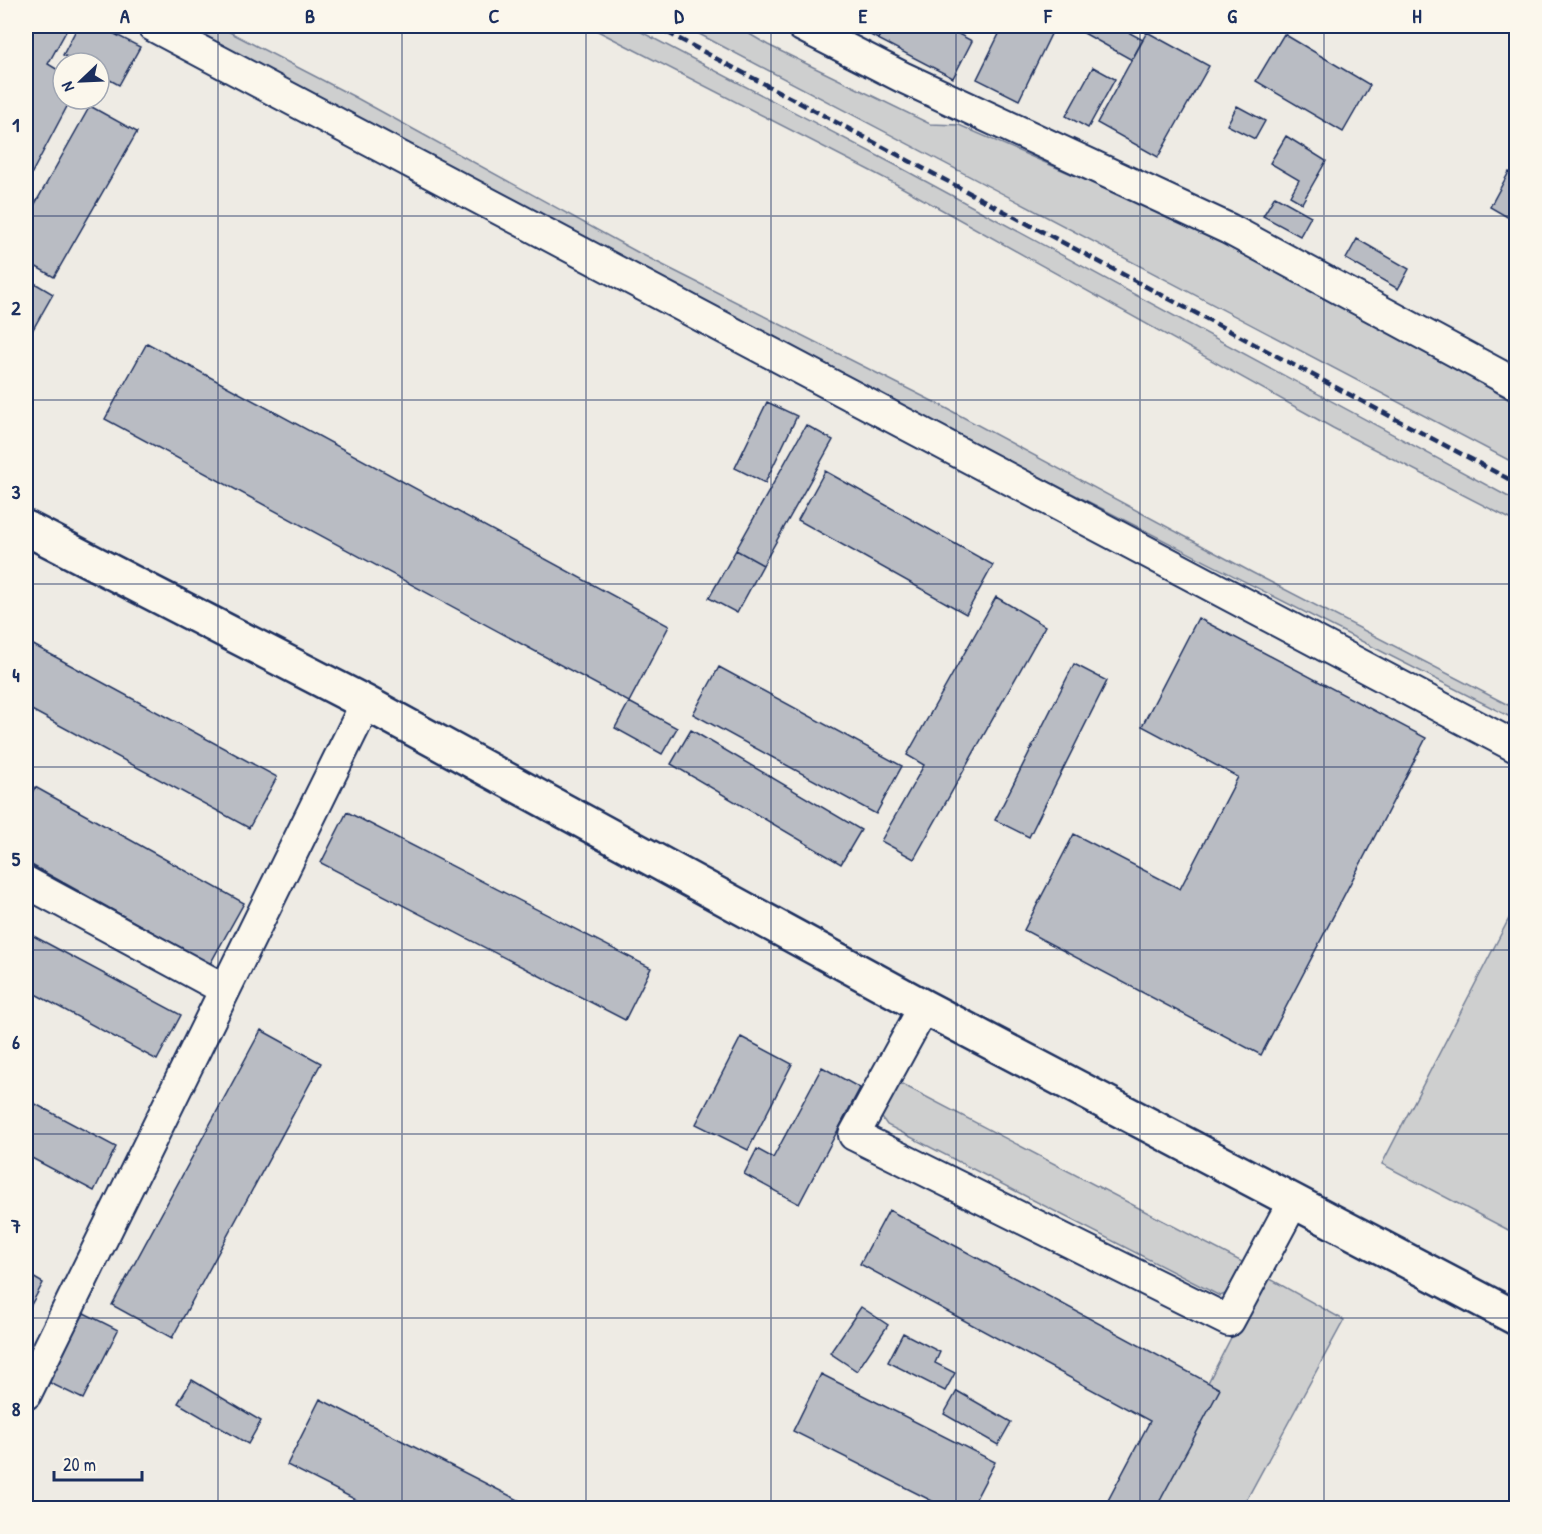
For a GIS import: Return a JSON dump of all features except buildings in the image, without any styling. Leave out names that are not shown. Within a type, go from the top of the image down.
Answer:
[{"type":"main road","points":[[26,528],[366,703],[924,1007],[1516,1318]]},
{"type":"street","points":[[153,26],[1516,747]]},
{"type":"street","points":[[802,26],[902,77],[1229,229],[1516,384]]},
{"type":"street","points":[[26,1394],[366,703]]},
{"type":"street","points":[[26,882],[224,989]]},
{"type":"street","points":[[924,1007],[854,1135],[1229,1321],[1293,1202]]},
{"type":"shaded area","points":[[180,26],[218,26],[353,96],[639,253],[946,408],[1253,573],[1516,709],[1516,720],[809,359]]},
{"type":"shaded area","points":[[588,26],[630,26],[901,168],[1516,501],[1516,522],[1333,428],[894,183]]},
{"type":"shaded area","points":[[684,26],[736,26],[768,45],[930,124],[959,125],[1179,221],[1421,347],[1516,404],[1516,464]]},
{"type":"shaded area","points":[[1516,905],[1516,1234],[1382,1164]]},
{"type":"shaded area","points":[[894,1080],[1246,1264],[1231,1292],[1220,1296],[887,1125],[880,1115]]},
{"type":"shaded area","points":[[1263,1275],[1344,1320],[1242,1508],[1144,1508]]},
{"type":"railway","points":[[655,26],[1516,483]]}]
